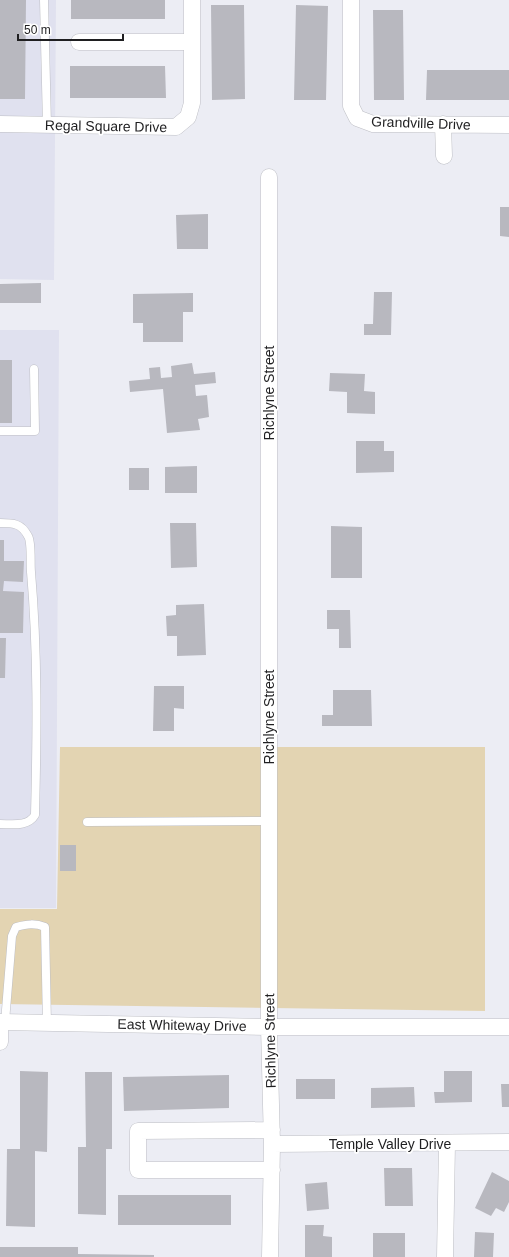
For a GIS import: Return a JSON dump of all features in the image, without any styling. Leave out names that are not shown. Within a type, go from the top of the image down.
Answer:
[{"type":"street","name":"Regal Square Drive","points":[[0,124],[176,127],[188,117],[192,103],[192,0]]},
{"type":"street","name":"Grandville Drive","points":[[352,0],[350,106],[357,118],[373,124],[509,125]]},
{"type":"street","points":[[79,42],[192,42]]},
{"type":"street","points":[[443,124],[444,156]]},
{"type":"street","name":"Richlyne Street","points":[[270,177],[270,1027],[272,1137],[270,1257]]},
{"type":"street","points":[[0,1042],[2,1022]]},
{"type":"street","name":"East Whiteway Drive","points":[[2,1022],[270,1027],[509,1027]]},
{"type":"street","name":"Temple Valley Drive","points":[[272,1170],[138,1170],[138,1131],[447,1144],[509,1142]]},
{"type":"street","points":[[445,1257],[447,1144]]},
{"type":"lane","points":[[44,0],[47,125]]},
{"type":"lane","points":[[0,430],[35,430],[34,369]]},
{"type":"lane","points":[[0,523],[15,523],[21,526],[29,538],[35,619],[37,681],[35,816],[32,820],[25,823],[0,824]]},
{"type":"lane","points":[[87,822],[270,821]]},
{"type":"lane","points":[[2,1022],[12,936],[16,927],[37,924],[45,927],[47,1023]]},
{"type":"shaded area","points":[[0,0],[56,0],[54,280],[0,279]]},
{"type":"shaded area","points":[[0,330],[59,330],[56,908],[0,908]]},
{"type":"shaded area","points":[[60,747],[485,747],[485,1011],[0,1004],[0,909],[57,909]]},
{"type":"building","points":[[0,0],[26,0],[25,99],[0,99]]},
{"type":"building","points":[[71,0],[165,0],[165,19],[71,19]]},
{"type":"building","points":[[211,5],[244,5],[245,99],[212,100]]},
{"type":"building","points":[[296,5],[328,6],[326,100],[294,100]]},
{"type":"building","points":[[373,10],[403,10],[404,100],[374,100]]},
{"type":"building","points":[[70,66],[165,66],[166,98],[70,98]]},
{"type":"building","points":[[427,70],[509,70],[509,100],[426,100]]},
{"type":"building","points":[[500,207],[509,207],[509,237],[500,236]]},
{"type":"building","points":[[208,214],[208,249],[177,249],[176,215]]},
{"type":"building","points":[[41,283],[41,303],[0,303],[0,284]]},
{"type":"building","points":[[374,292],[392,292],[391,335],[364,335],[364,324],[373,324]]},
{"type":"building","points":[[193,293],[193,312],[183,312],[183,342],[143,342],[143,323],[133,323],[133,294]]},
{"type":"building","points":[[0,360],[12,360],[12,423],[0,423]]},
{"type":"building","points":[[192,363],[194,374],[215,372],[216,383],[195,385],[196,396],[207,395],[209,417],[198,419],[200,430],[167,433],[163,389],[130,392],[129,381],[150,379],[149,368],[160,367],[161,378],[172,377],[171,366]]},
{"type":"building","points":[[330,373],[365,374],[364,391],[375,392],[375,414],[347,413],[347,392],[329,391]]},
{"type":"building","points":[[356,441],[384,441],[384,451],[394,451],[394,472],[356,473]]},
{"type":"building","points":[[197,466],[197,493],[165,493],[165,467]]},
{"type":"building","points":[[129,468],[149,468],[149,490],[129,490]]},
{"type":"building","points":[[170,523],[196,523],[197,567],[171,568]]},
{"type":"building","points":[[331,526],[362,527],[362,578],[331,578]]},
{"type":"building","points":[[0,540],[4,540],[4,561],[24,561],[23,582],[4,581],[3,591],[24,592],[23,633],[0,633]]},
{"type":"building","points":[[204,604],[206,655],[177,656],[177,636],[167,636],[166,616],[176,615],[176,605]]},
{"type":"building","points":[[327,610],[350,610],[351,648],[339,648],[339,629],[327,629]]},
{"type":"building","points":[[0,638],[6,638],[5,678],[0,678]]},
{"type":"building","points":[[154,686],[184,686],[184,709],[174,708],[174,731],[153,731]]},
{"type":"building","points":[[333,690],[371,690],[372,726],[322,726],[322,715],[333,715]]},
{"type":"building","points":[[60,845],[76,845],[76,871],[60,871]]},
{"type":"building","points":[[20,1071],[48,1072],[47,1152],[35,1151],[35,1227],[6,1226],[7,1149],[20,1149]]},
{"type":"building","points":[[444,1071],[472,1071],[472,1102],[435,1103],[434,1092],[444,1092]]},
{"type":"building","points":[[85,1072],[112,1072],[112,1149],[106,1149],[106,1215],[78,1214],[78,1147],[86,1147]]},
{"type":"building","points":[[229,1075],[229,1108],[124,1111],[123,1077]]},
{"type":"building","points":[[296,1079],[335,1079],[335,1099],[296,1099]]},
{"type":"building","points":[[501,1084],[509,1084],[509,1107],[502,1107]]},
{"type":"building","points":[[414,1087],[415,1107],[371,1108],[371,1088]]},
{"type":"building","points":[[384,1168],[412,1168],[413,1206],[385,1206]]},
{"type":"building","points":[[492,1172],[509,1181],[509,1202],[504,1212],[496,1208],[491,1216],[475,1208]]},
{"type":"building","points":[[327,1182],[329,1209],[307,1211],[305,1184]]},
{"type":"building","points":[[118,1195],[231,1195],[231,1225],[118,1225]]},
{"type":"building","points":[[305,1225],[324,1225],[323,1236],[332,1237],[332,1257],[305,1257]]},
{"type":"building","points":[[475,1232],[494,1233],[493,1257],[474,1257]]},
{"type":"building","points":[[373,1233],[405,1233],[405,1257],[373,1257]]},
{"type":"building","points":[[0,1247],[78,1247],[78,1254],[154,1255],[154,1257],[0,1257]]}]
